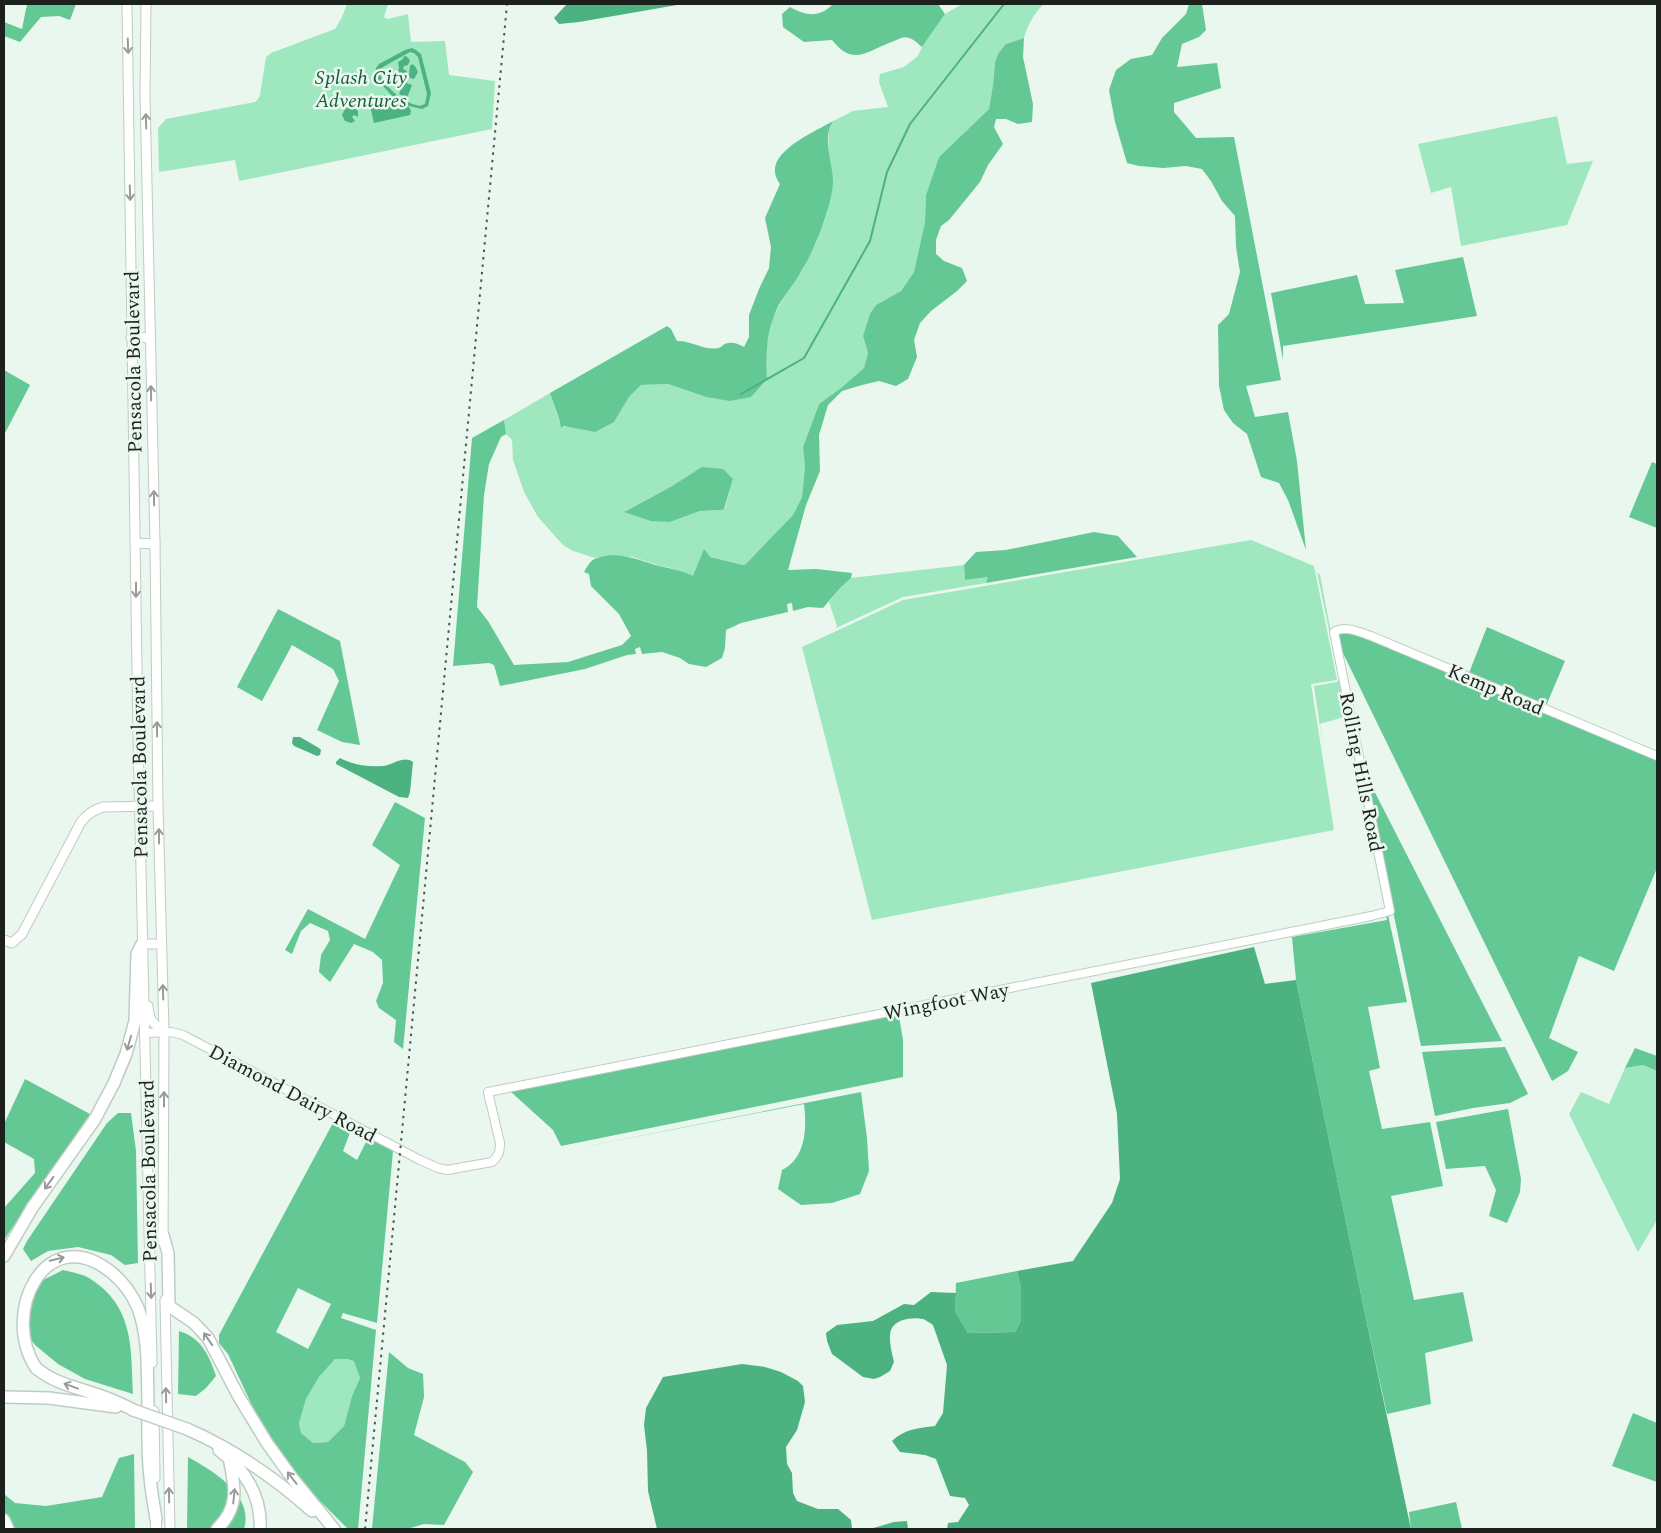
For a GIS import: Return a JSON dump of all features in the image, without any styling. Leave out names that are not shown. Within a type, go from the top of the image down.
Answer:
[{"type":"highway","points":[[4,1256],[32,1208],[95,1119],[114,1083],[126,1054],[135,1021],[137,954],[145,944]]},
{"type":"highway","points":[[163,1236],[168,1253],[168,1301],[170,1307],[194,1323],[204,1333],[213,1346],[247,1412],[267,1443],[332,1529]]},
{"type":"highway","points":[[22,1282],[31,1272],[45,1262],[64,1257],[80,1258],[106,1268],[122,1283],[134,1300],[146,1337],[150,1477],[156,1524]]},
{"type":"highway","points":[[14,1338],[29,1362],[45,1375],[112,1399],[133,1410]]},
{"type":"highway","points":[[4,1396],[74,1400],[133,1410],[187,1428],[214,1441],[271,1477],[332,1529]]},
{"type":"highway","points":[[187,1428],[229,1458],[243,1473],[253,1490],[260,1513],[260,1529]]},
{"type":"highway","points":[[217,1529],[230,1513],[235,1494],[229,1458]]},
{"type":"highway","points":[[4,1520],[8,1529]]},
{"type":"main road","name":"Pensacola Boulevard","points":[[126,4],[141,894],[145,944],[144,1033],[156,1524]]},
{"type":"main road","name":"Pensacola Boulevard","points":[[146,4],[145,94],[164,1032],[163,1236],[170,1529]]},
{"type":"main road","points":[[131,337],[150,338]]},
{"type":"main road","points":[[135,469],[153,469]]},
{"type":"main road","points":[[136,543],[155,544]]},
{"type":"main road","points":[[4,940],[12,942],[22,934],[80,822],[85,816],[103,807],[158,806]]},
{"type":"main road","points":[[161,944],[145,944],[149,1015],[152,1023],[164,1032]]},
{"type":"street","name":"Kemp Road","points":[[1334,632],[1342,629],[1351,630],[1370,636],[1657,756]]},
{"type":"street","name":"Rolling Hills Road","points":[[1334,632],[1390,911]]},
{"type":"street","name":"Wingfoot Way","points":[[492,1109],[488,1092],[1390,911]]},
{"type":"street","name":"Diamond Dairy Road","points":[[144,1033],[164,1032],[183,1035],[438,1168],[456,1169],[492,1162],[497,1158],[500,1143],[492,1109]]},
{"type":"street","points":[[492,1109],[502,1089]]},
{"type":"green space","name":"Splash City Adventures","points":[[347,4],[388,4],[384,17],[388,19],[408,14],[411,42],[445,41],[449,75],[495,81],[492,129],[239,181],[235,160],[159,172],[158,128],[166,119],[255,102],[260,95],[266,57],[271,53],[335,29]]},
{"type":"green space","points":[[962,4],[1044,4],[1032,19],[1024,38],[1006,44],[995,63],[989,109],[939,157],[926,195],[925,222],[914,272],[901,291],[876,305],[863,336],[868,353],[864,368],[819,404],[803,447],[805,467],[802,497],[793,515],[747,564],[743,565],[710,557],[693,577],[671,568],[633,557],[604,556],[595,558],[573,551],[563,545],[538,517],[524,492],[513,460],[512,440],[506,434],[504,420],[550,393],[561,427],[614,422],[629,397],[641,385],[668,384],[706,397],[767,379],[766,350],[773,317],[786,293],[802,271],[816,243],[833,183],[828,155],[829,126],[833,121],[853,111],[888,107],[879,82],[880,74],[904,67],[918,56],[922,47],[945,14]],"holes":[[[733,479],[725,508],[721,510],[700,511],[670,522],[625,511],[674,485]]]},
{"type":"green space","points":[[1557,116],[1567,164],[1593,161],[1567,225],[1461,246],[1451,187],[1431,193],[1418,144]]},
{"type":"green space","points":[[1251,540],[1314,566],[1337,680],[1311,684],[1334,830],[872,920],[802,647],[903,600]]},
{"type":"green space","points":[[964,565],[965,580],[989,576],[986,583],[903,597],[836,628],[829,602],[851,578]]},
{"type":"green space","points":[[1317,572],[1320,575],[1347,716],[1320,724],[1324,754],[1314,686],[1337,682],[1339,679]]},
{"type":"green space","points":[[1643,1065],[1657,1071],[1657,1220],[1638,1252],[1569,1114],[1581,1092],[1609,1104],[1625,1068]]},
{"type":"green space","points":[[335,1359],[355,1361],[360,1378],[352,1396],[344,1426],[328,1442],[313,1443],[301,1433],[299,1423],[306,1399],[319,1377]]},
{"type":"shaded area","points":[[27,4],[76,4],[70,20],[59,16],[41,17],[20,42],[4,36],[4,22],[22,29]]},
{"type":"shaded area","points":[[567,4],[683,4],[559,24],[554,18]]},
{"type":"shaded area","points":[[833,4],[938,4],[945,14],[922,47],[913,39],[907,37],[869,52],[854,55],[847,53],[832,40],[804,42],[783,27],[782,14],[790,7],[807,14],[813,14],[823,12]]},
{"type":"shaded area","points":[[1189,4],[1202,4],[1206,30],[1199,37],[1182,44],[1177,67],[1217,63],[1221,88],[1174,103],[1174,112],[1196,138],[1234,137],[1281,380],[1246,386],[1255,417],[1288,412],[1297,461],[1306,550],[1288,500],[1279,483],[1261,477],[1247,434],[1233,423],[1224,410],[1219,386],[1218,325],[1229,314],[1240,272],[1236,247],[1235,216],[1222,201],[1202,169],[1186,166],[1163,168],[1127,163],[1115,122],[1109,90],[1116,70],[1131,59],[1152,55],[1162,38],[1186,14]]},
{"type":"shaded area","points":[[1024,38],[1023,57],[1033,104],[1032,122],[1018,124],[1006,119],[996,119],[994,127],[1003,144],[988,165],[980,182],[949,220],[941,226],[936,240],[936,254],[944,261],[962,268],[967,281],[931,311],[920,323],[914,340],[917,357],[908,379],[896,386],[879,381],[842,391],[828,405],[819,435],[820,471],[806,505],[788,570],[816,569],[852,573],[851,578],[823,608],[808,607],[793,611],[792,603],[787,604],[788,612],[741,623],[726,630],[725,648],[722,658],[706,667],[689,664],[680,658],[662,652],[642,654],[640,647],[635,649],[636,654],[627,655],[585,669],[500,686],[494,665],[489,663],[453,666],[472,438],[504,420],[506,434],[501,437],[489,464],[484,495],[477,607],[488,621],[514,665],[568,662],[622,645],[631,636],[619,614],[591,586],[589,574],[584,572],[592,560],[612,555],[626,557],[693,576],[704,549],[710,557],[743,565],[793,515],[802,497],[805,467],[803,447],[819,404],[864,368],[868,353],[863,336],[870,314],[876,305],[901,291],[914,272],[925,222],[926,195],[939,157],[989,109],[995,63],[998,54],[1006,44]]},
{"type":"shaded area","points":[[412,48],[421,54],[431,93],[428,106],[422,109],[409,106],[393,97],[375,77],[376,68],[379,64]],"holes":[[[410,52],[418,57],[427,94],[425,104],[420,106],[407,102],[396,94],[379,73],[383,67]]]},
{"type":"shaded area","points":[[406,56],[410,60],[403,69],[407,71],[406,74],[396,81],[390,81],[388,72],[392,69],[393,71],[398,71],[398,62]]},
{"type":"shaded area","points":[[412,64],[418,72],[414,79],[410,78],[407,74],[409,74]]},
{"type":"shaded area","points":[[404,82],[412,85],[407,98],[399,94]]},
{"type":"shaded area","points":[[384,95],[392,101],[409,107],[410,115],[374,123],[370,106]]},
{"type":"shaded area","points":[[353,106],[358,111],[358,117],[354,115],[352,117],[355,121],[351,123],[345,121],[342,115],[345,109]]},
{"type":"shaded area","points":[[833,121],[828,136],[833,177],[830,201],[810,256],[775,312],[768,341],[767,379],[751,397],[730,401],[706,397],[668,384],[641,385],[629,397],[614,422],[595,432],[564,426],[561,428],[550,393],[667,326],[671,329],[677,341],[713,349],[730,343],[744,347],[749,337],[749,315],[769,268],[771,247],[765,218],[780,184],[775,173],[776,164],[782,154],[791,146]]},
{"type":"shaded area","points":[[1463,257],[1477,316],[1283,346],[1283,360],[1271,293],[1357,275],[1365,304],[1404,303],[1395,270]]},
{"type":"shaded area","points":[[4,370],[30,385],[4,435]]},
{"type":"shaded area","points":[[1652,462],[1657,464],[1657,528],[1629,517]]},
{"type":"shaded area","points":[[702,467],[723,469],[733,479],[724,509],[700,511],[670,522],[651,521],[624,512],[674,485]]},
{"type":"shaded area","points":[[1094,532],[1118,536],[1137,557],[986,583],[988,577],[965,580],[964,565],[976,552],[1006,550]]},
{"type":"shaded area","points":[[278,609],[340,641],[360,745],[342,742],[317,730],[339,681],[333,669],[292,645],[262,701],[237,687]]},
{"type":"shaded area","points":[[1487,627],[1565,661],[1546,706],[1469,673]]},
{"type":"shaded area","points":[[1339,632],[1350,633],[1369,639],[1657,759],[1657,868],[1614,971],[1579,956],[1549,1038],[1578,1052],[1568,1071],[1552,1081],[1341,649]]},
{"type":"shaded area","points":[[293,737],[300,737],[319,748],[321,750],[320,755],[317,756],[294,746],[292,743]]},
{"type":"shaded area","points":[[340,758],[356,764],[372,766],[383,766],[406,760],[413,762],[408,798],[399,797],[336,764]]},
{"type":"shaded area","points":[[1364,771],[1502,1041],[1421,1046]]},
{"type":"shaded area","points":[[395,802],[425,818],[403,1049],[394,1042],[396,1020],[379,1008],[376,1001],[383,983],[382,960],[373,952],[354,944],[330,982],[319,972],[321,955],[330,940],[328,931],[310,923],[301,931],[292,954],[285,950],[308,909],[365,939],[400,865],[372,845]]},
{"type":"shaded area","points":[[1388,915],[1407,1002],[1368,1007],[1380,1068],[1369,1071],[1382,1129],[1430,1122],[1443,1186],[1391,1196],[1414,1300],[1463,1292],[1473,1341],[1425,1353],[1431,1404],[1387,1414],[1296,980],[1292,937],[1387,920],[1386,916]]},
{"type":"shaded area","points":[[1254,947],[1265,984],[1296,980],[1411,1529],[947,1529],[948,1523],[958,1522],[969,1505],[965,1498],[950,1496],[936,1459],[925,1455],[900,1452],[892,1441],[902,1434],[918,1428],[935,1426],[943,1413],[947,1365],[933,1325],[919,1318],[896,1323],[891,1330],[890,1338],[894,1362],[890,1371],[874,1379],[863,1377],[832,1354],[826,1333],[837,1325],[873,1321],[904,1304],[914,1305],[931,1292],[956,1293],[955,1311],[968,1333],[1015,1332],[1021,1320],[1021,1289],[1017,1271],[1073,1261],[1112,1203],[1120,1179],[1117,1114],[1091,983]]},
{"type":"shaded area","points":[[891,1014],[899,1016],[903,1040],[903,1077],[561,1146],[553,1130],[510,1091]]},
{"type":"shaded area","points":[[1505,1047],[1528,1094],[1510,1103],[1435,1116],[1422,1052]]},
{"type":"shaded area","points":[[1635,1048],[1657,1056],[1657,1071],[1643,1065],[1625,1068]]},
{"type":"shaded area","points":[[25,1079],[90,1114],[4,1240],[4,1208],[35,1173],[34,1159],[4,1142],[4,1124]]},
{"type":"shaded area","points":[[861,1092],[869,1171],[860,1194],[832,1203],[801,1205],[778,1189],[782,1170],[796,1158],[803,1142],[805,1132],[804,1104],[563,1151]]},
{"type":"shaded area","points":[[1508,1109],[1521,1179],[1520,1192],[1507,1223],[1489,1216],[1496,1190],[1485,1166],[1446,1169],[1436,1122]]},
{"type":"shaded area","points":[[118,1113],[131,1113],[136,1151],[138,1263],[125,1265],[111,1255],[78,1247],[48,1251],[31,1261],[23,1249],[27,1241],[107,1123]]},
{"type":"shaded area","points":[[334,1121],[351,1130],[343,1151],[357,1160],[368,1138],[393,1151],[377,1323],[343,1313],[341,1318],[376,1330],[358,1529],[348,1529],[305,1486],[262,1427],[228,1354],[219,1343],[219,1335]],"holes":[[[298,1288],[331,1304],[308,1349],[276,1332]],[[335,1359],[354,1361],[360,1378],[352,1396],[344,1426],[328,1442],[313,1443],[301,1433],[299,1423],[306,1399],[319,1377]]]},
{"type":"shaded area","points":[[63,1270],[89,1278],[104,1289],[115,1301],[127,1329],[130,1344],[133,1394],[85,1379],[58,1364],[35,1345],[23,1329],[23,1313],[41,1281]]},
{"type":"shaded area","points":[[1017,1271],[1021,1289],[1021,1320],[1015,1332],[968,1333],[955,1311],[956,1283]]},
{"type":"shaded area","points":[[179,1331],[187,1334],[199,1343],[207,1355],[216,1376],[196,1396],[178,1394]]},
{"type":"shaded area","points":[[389,1352],[408,1368],[423,1374],[424,1397],[414,1435],[465,1462],[473,1472],[444,1525],[424,1524],[407,1529],[372,1529]]},
{"type":"shaded area","points":[[742,1364],[765,1367],[781,1372],[798,1381],[803,1386],[805,1402],[797,1430],[786,1447],[787,1464],[792,1473],[793,1493],[797,1501],[818,1509],[838,1509],[851,1520],[852,1529],[657,1529],[648,1491],[644,1425],[646,1408],[663,1377]]},
{"type":"shaded area","points":[[1633,1413],[1657,1423],[1657,1482],[1612,1466]]},
{"type":"shaded area","points":[[134,1454],[135,1529],[15,1529],[4,1512],[4,1494],[15,1503],[46,1506],[102,1497],[119,1458]]},
{"type":"shaded area","points":[[188,1457],[209,1469],[237,1495],[243,1505],[244,1529],[187,1529]]},
{"type":"shaded area","points":[[1456,1502],[1462,1529],[1411,1529],[1409,1512]]},
{"type":"shaded area","points":[[907,1521],[908,1529],[870,1529],[894,1522]]},
{"type":"waterway","points":[[741,394],[804,358],[870,241],[887,172],[910,124],[1004,4]]},
{"type":"railway","points":[[365,1529],[507,4]]}]
